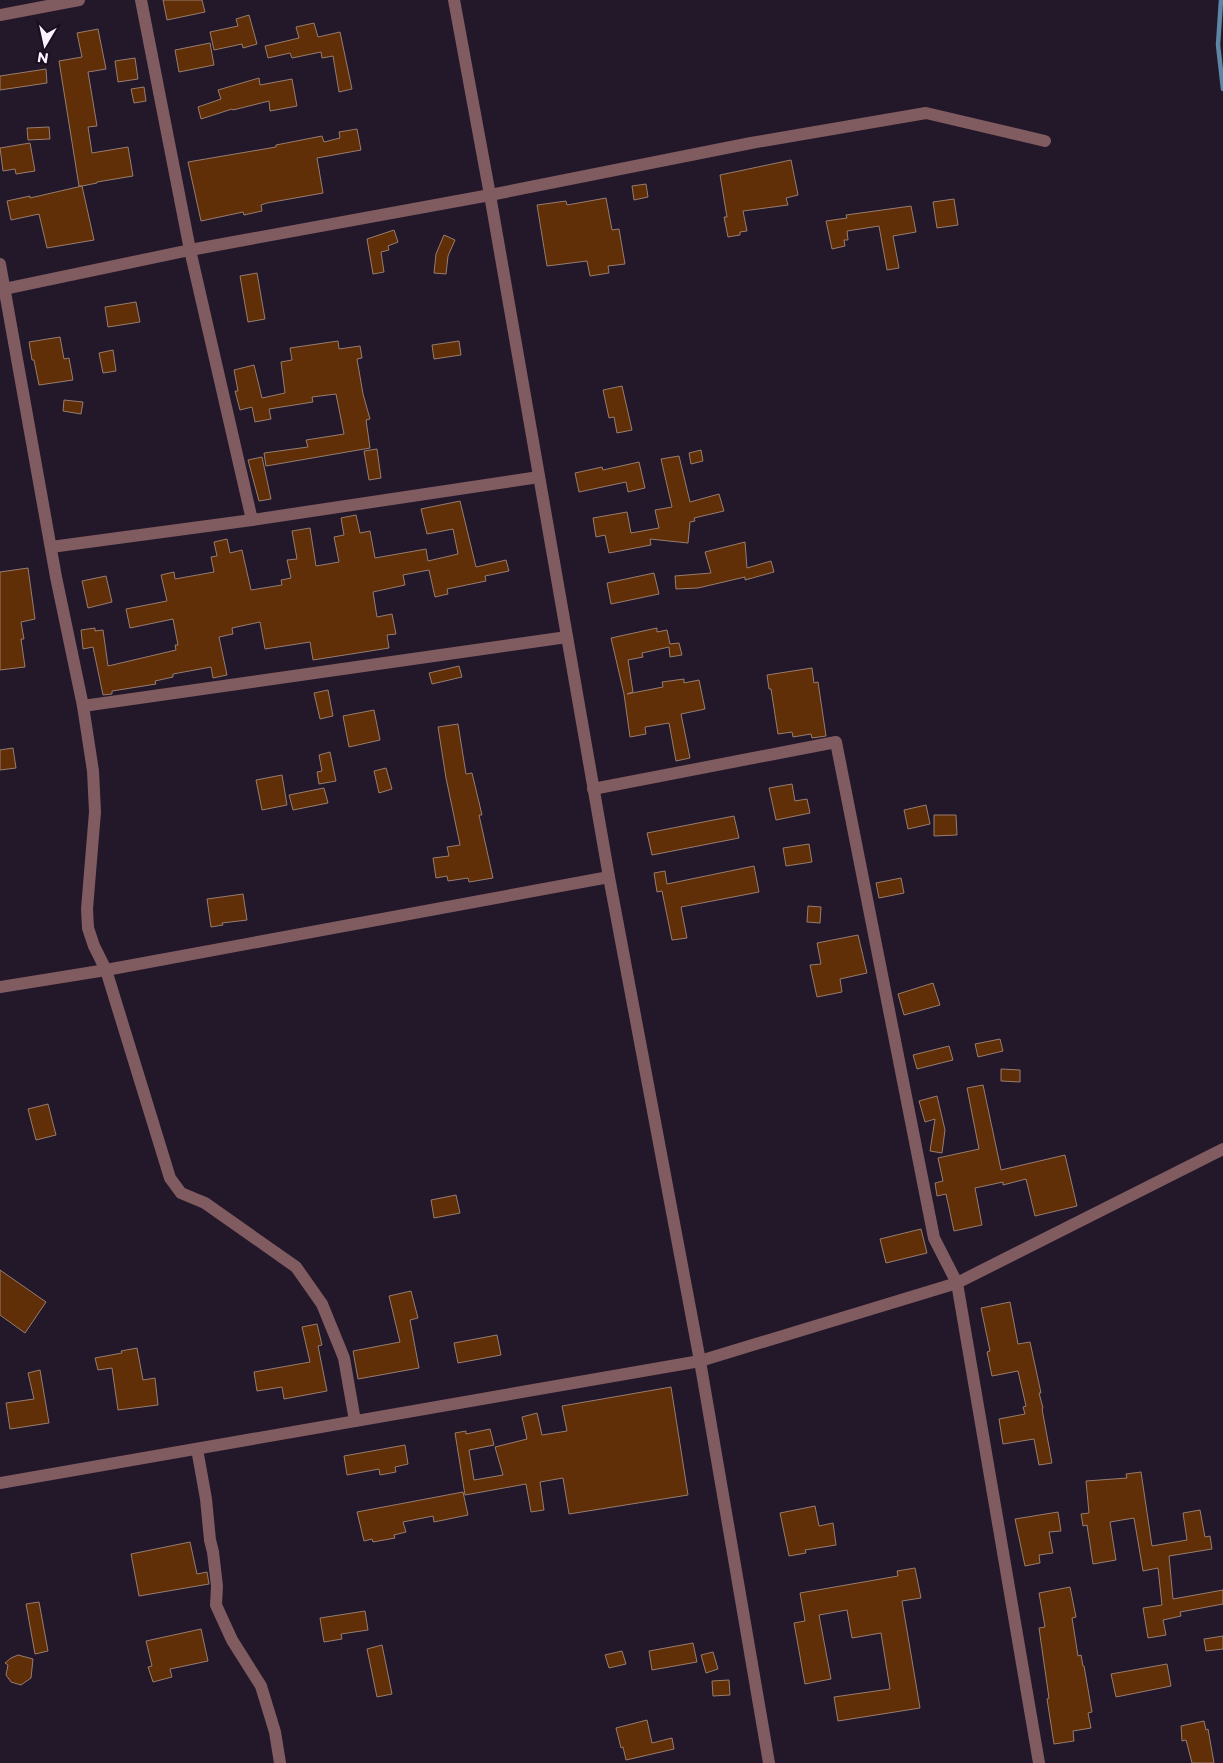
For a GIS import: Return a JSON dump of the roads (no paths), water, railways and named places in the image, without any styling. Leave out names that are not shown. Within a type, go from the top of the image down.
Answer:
[{"type":"street","points":[[0,15],[79,0]]},
{"type":"street","points":[[141,0],[190,250],[252,520]]},
{"type":"street","points":[[454,0],[490,195],[593,789],[700,1361],[769,1763]]},
{"type":"street","points":[[2,290],[190,250],[490,195],[751,143],[926,113],[1045,141]]},
{"type":"street","points":[[0,264],[2,290],[94,771],[94,804],[87,909],[88,928],[94,946],[106,970],[170,1178],[180,1193],[205,1202],[296,1268],[322,1304],[344,1358],[355,1421]]},
{"type":"street","points":[[51,547],[252,520],[539,477]]},
{"type":"street","points":[[83,706],[567,637]]},
{"type":"street","points":[[593,789],[836,742],[934,1238],[957,1283],[1039,1763]]},
{"type":"street","points":[[0,987],[106,970],[609,877]]},
{"type":"street","points":[[0,1483],[700,1361],[957,1283],[1223,1149]]},
{"type":"street","points":[[197,1449],[213,1552],[217,1586],[216,1604],[232,1640],[261,1686],[275,1732],[280,1763]]},
{"type":"waterway","points":[[1221,0],[1218,45],[1223,89]]}]
